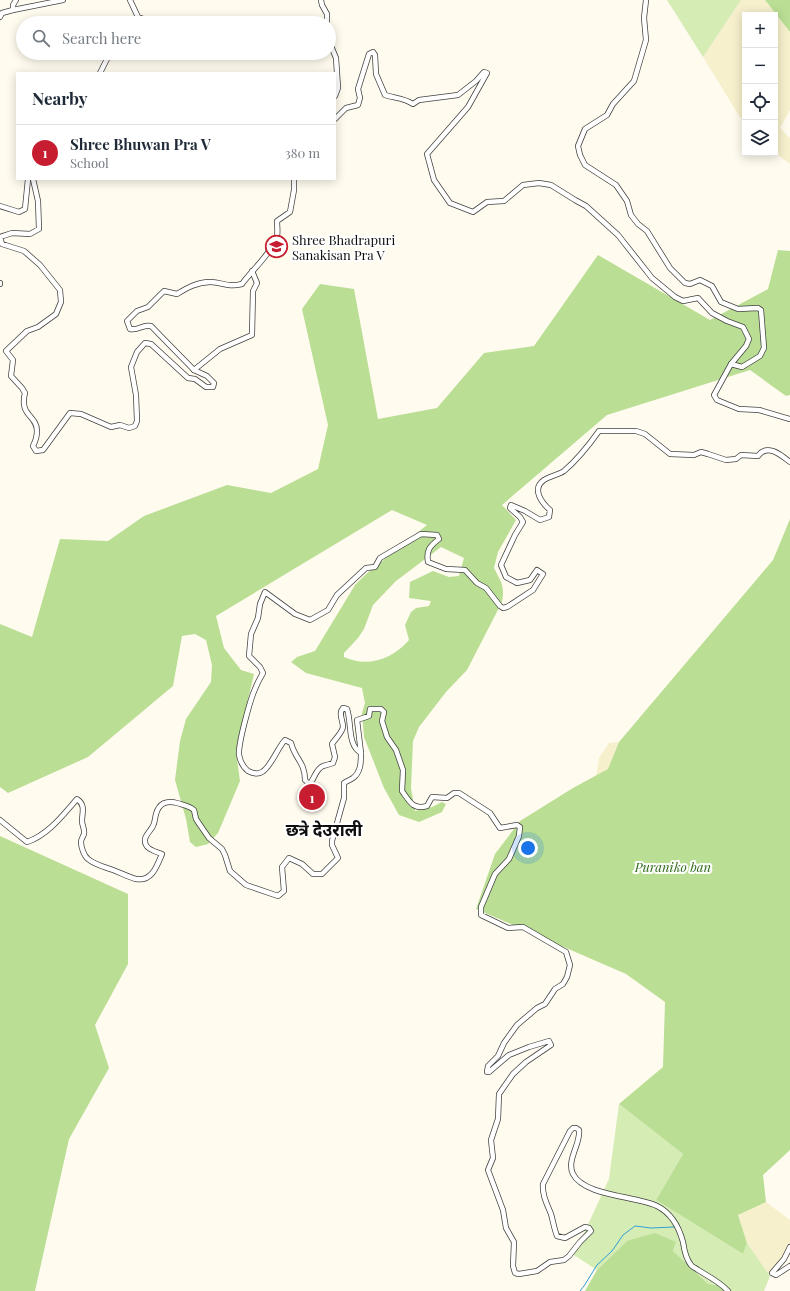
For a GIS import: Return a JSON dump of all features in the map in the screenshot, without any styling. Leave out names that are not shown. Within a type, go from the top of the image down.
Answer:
[{"type":"street","points":[[13,10],[13,5],[16,0]]},
{"type":"street","points":[[0,17],[2,13],[13,10],[63,0]]},
{"type":"street","points":[[130,0],[138,16]]},
{"type":"street","points":[[321,0],[327,16]]},
{"type":"street","points":[[646,0],[644,18],[646,40],[634,81],[613,104],[607,115],[585,129],[578,146],[585,165],[616,185],[627,201],[631,215],[646,232],[670,268],[685,283],[690,284],[700,280],[712,286],[721,302],[738,309],[758,308],[761,310],[764,348],[760,356],[742,367],[731,364]]},
{"type":"street","points":[[336,119],[346,108],[358,105],[360,98],[358,89],[369,54],[373,52],[375,55],[376,74],[385,95],[407,100],[412,104],[419,100],[458,95],[476,81],[484,72],[487,73],[468,107],[427,154],[434,180],[450,203],[473,212],[487,202],[504,201],[523,185],[540,183],[551,185],[586,206],[618,235],[652,278],[675,298],[683,301],[698,298],[712,313],[743,327],[749,339],[746,346],[731,364],[714,395],[717,400],[739,409],[759,410],[790,419]]},
{"type":"street","points":[[336,58],[338,88],[336,93]]},
{"type":"street","points":[[100,72],[106,60]]},
{"type":"street","points":[[0,206],[18,212],[25,209],[28,180]]},
{"type":"street","points":[[33,180],[38,201],[39,229],[30,234],[12,233],[0,237],[2,244],[24,251],[40,265],[60,290],[61,302],[56,314],[38,327],[26,331],[6,350],[13,360],[11,376],[25,393],[23,402],[28,415],[35,421],[37,431],[33,446],[36,451],[43,450],[70,413],[81,414],[111,426],[120,425],[129,428],[135,426],[138,421],[136,395],[131,367],[137,352],[145,343],[151,344],[188,378],[195,379],[206,387],[213,387],[214,383],[207,376],[194,370],[151,326],[146,325],[135,330],[130,329],[127,321],[137,310],[148,307],[164,291],[177,294],[195,284],[211,282],[233,286],[242,284],[266,255],[277,236],[277,221],[290,212],[294,190],[294,180]]},
{"type":"street","points":[[194,370],[220,350],[252,335],[254,291],[257,283],[252,271]]},
{"type":"street","points":[[361,753],[356,750],[353,745],[349,715],[347,709],[343,708],[340,714],[343,727],[332,744],[335,760],[331,764],[323,766],[319,769],[312,782],[309,784],[305,780],[304,766],[293,752],[291,743],[285,740],[263,772],[258,774],[246,770],[241,762],[239,754],[240,741],[254,690],[263,673],[260,667],[249,656],[251,634],[258,618],[260,604],[265,592],[294,614],[310,620],[328,610],[337,595],[366,568],[375,567],[380,558],[421,534],[437,535],[439,539],[429,548],[427,554],[428,562],[446,569],[464,570],[486,588],[500,606],[503,608],[507,607],[533,590],[543,574],[537,570],[530,580],[517,583],[506,577],[501,565],[515,535],[523,522],[520,517],[510,508],[511,505],[540,520],[549,517],[550,510],[539,498],[538,489],[543,480],[563,472],[586,447],[598,431],[636,431],[645,434],[670,454],[694,455],[700,452],[726,460],[736,459],[741,455],[758,456],[761,451],[764,450],[774,451],[790,462]]},
{"type":"street","points":[[0,820],[27,842],[35,840],[58,822],[77,799],[81,802],[84,812],[82,821],[84,833],[81,841],[82,849],[87,859],[100,866],[114,870],[131,878],[139,879],[150,876],[155,871],[162,854],[148,848],[145,844],[145,838],[154,825],[159,807],[162,803],[171,801],[188,806],[194,810],[196,819],[200,825],[209,838],[222,850],[225,855],[230,871],[246,885],[278,896],[284,891],[282,867],[289,858],[302,864],[313,874],[322,874],[338,858],[332,845],[344,798],[344,786],[346,782],[357,775],[360,769],[361,753],[357,720],[369,716],[370,709],[381,709],[384,712],[382,721],[387,737],[396,750],[402,770],[402,791],[414,806],[419,808],[427,806],[432,797],[447,798],[454,793],[459,793],[490,813],[500,828],[517,824],[520,826],[519,836],[509,859],[495,874],[481,907],[481,915],[508,928],[523,927],[566,952],[570,965],[567,977],[562,984],[555,989],[545,1004],[537,1008],[517,1025],[504,1043],[498,1056],[487,1069],[487,1072],[489,1072],[510,1055],[529,1047],[549,1041],[551,1045],[526,1062],[513,1074],[499,1094],[498,1119],[491,1140],[493,1158],[488,1170],[502,1210],[506,1228],[514,1242],[513,1266],[515,1272],[519,1274],[537,1271],[550,1262],[564,1260],[590,1231],[589,1228],[585,1227],[565,1238],[557,1236],[552,1216],[542,1190],[543,1184],[570,1131],[573,1128],[576,1128],[579,1130],[579,1137],[572,1159],[572,1173],[576,1178],[589,1188],[650,1204],[665,1211],[680,1230],[685,1252],[690,1265],[728,1291]]},
{"type":"street","points":[[790,1247],[784,1259],[772,1273],[776,1275],[790,1266]]},
{"type":"shaded area","points":[[741,0],[765,0],[774,12],[742,12],[742,119],[703,57]]},
{"type":"shaded area","points":[[778,17],[790,32],[790,110],[780,128],[790,138],[790,164],[778,155]]},
{"type":"shaded area","points":[[619,742],[608,769],[596,776],[599,758],[609,743]]},
{"type":"shaded area","points":[[766,1202],[790,1220],[790,1247],[770,1276],[747,1243],[738,1215]]},
{"type":"green space","points":[[667,0],[741,0],[703,57]]},
{"type":"green space","points":[[765,0],[790,0],[790,32],[778,17],[778,12],[774,12]]},
{"type":"green space","points":[[778,250],[790,251],[790,395],[786,396],[750,370],[607,415],[502,505],[516,520],[498,552],[494,568],[503,587],[502,602],[467,670],[446,692],[419,727],[413,741],[411,788],[415,811],[432,807],[442,802],[446,804],[442,812],[419,822],[399,815],[384,788],[364,737],[362,713],[365,703],[362,688],[306,673],[291,662],[297,657],[315,651],[355,585],[366,574],[427,525],[392,510],[216,616],[224,648],[241,670],[254,674],[236,752],[240,781],[218,833],[208,844],[196,847],[190,842],[186,819],[175,780],[180,741],[186,719],[211,682],[212,665],[206,640],[195,634],[182,636],[173,686],[88,757],[8,793],[0,787],[0,624],[32,637],[60,539],[108,541],[144,516],[227,485],[271,493],[318,469],[328,425],[302,309],[320,284],[354,289],[378,419],[437,408],[484,353],[534,346],[598,255],[710,320],[768,289]],"holes":[[[441,547],[464,558],[459,576],[449,577],[433,571],[410,582],[409,598],[431,601],[429,606],[416,608],[411,612],[405,625],[409,640],[403,647],[379,660],[362,662],[344,657],[344,653],[364,629],[373,605],[396,581]]]},
{"type":"green space","name":"Puraniko ban","points":[[790,519],[790,1150],[763,1175],[766,1202],[738,1215],[747,1243],[743,1254],[656,1200],[683,1154],[619,1104],[663,1067],[665,1002],[626,974],[476,909],[495,854],[520,821],[573,788],[608,769],[619,742],[773,560]]},
{"type":"green space","points":[[0,836],[128,894],[128,964],[95,1025],[109,1068],[69,1139],[35,1291],[0,1291]]},
{"type":"green space","points":[[619,1104],[683,1154],[656,1200],[743,1254],[747,1243],[770,1276],[764,1291],[726,1291],[719,1284],[708,1284],[673,1251],[676,1242],[627,1241],[597,1270],[574,1255],[609,1179]]},
{"type":"green space","points":[[655,1233],[676,1242],[673,1251],[708,1284],[719,1285],[726,1291],[585,1291],[597,1270],[627,1241]]},
{"type":"waterway","points":[[580,1291],[597,1265],[612,1251],[623,1235],[635,1226],[651,1228],[674,1227]]},
{"type":"place","name":"Shree Bhadrapuri Sanakisan Pra V","points":[[276,246]]},
{"type":"place","name":"Shree Bhuwan Pra V","points":[[312,797]]},
{"type":"district","name":"छत्रे देउराली","points":[[324,829]]}]
